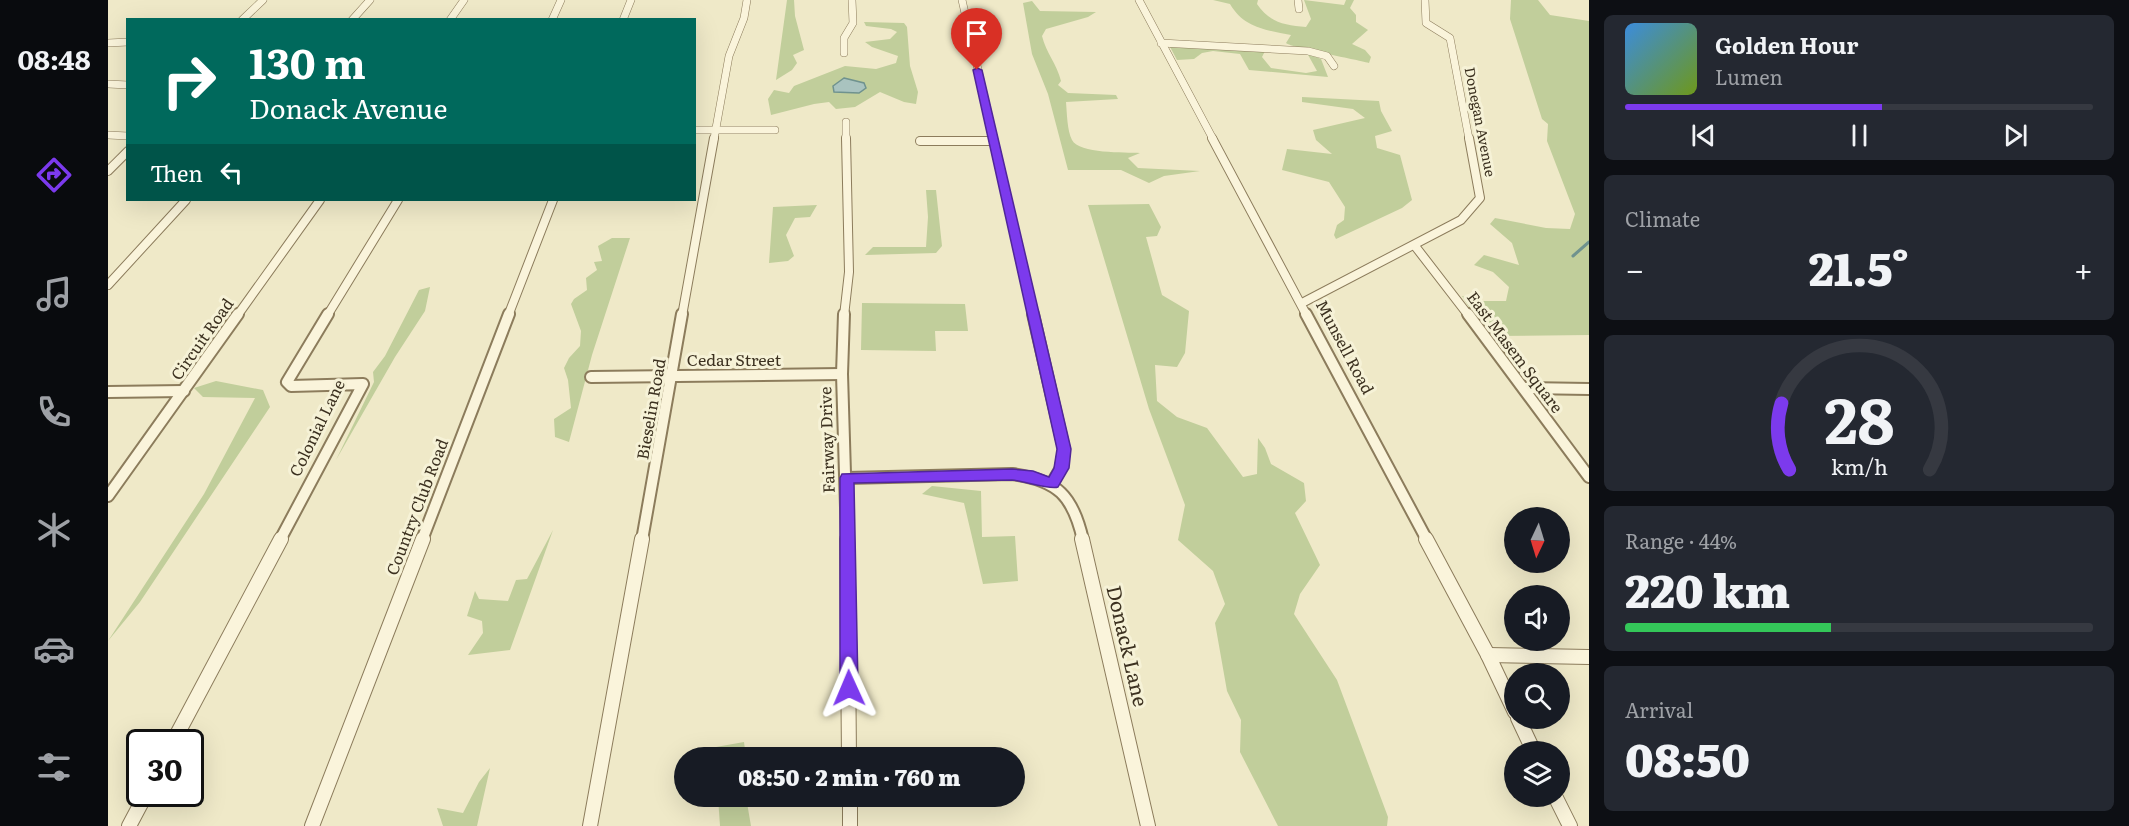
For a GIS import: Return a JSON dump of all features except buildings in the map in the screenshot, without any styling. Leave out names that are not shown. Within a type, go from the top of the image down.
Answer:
[{"type":"street","points":[[244,18],[263,0]]},
{"type":"street","points":[[354,18],[370,0]]},
{"type":"street","points":[[451,18],[464,0]]},
{"type":"street","points":[[553,18],[561,0]]},
{"type":"street","points":[[624,18],[631,0]]},
{"type":"street","name":"Bieselin Road","points":[[590,826],[729,56],[744,18],[747,0]]},
{"type":"street","points":[[844,53],[844,38],[853,23],[852,0]]},
{"type":"street","points":[[847,478],[1012,474],[1052,483],[1061,468],[1064,449],[992,141],[962,0]]},
{"type":"street","name":"Munsell Road","points":[[1139,0],[1302,303],[1504,689]]},
{"type":"street","points":[[1298,0],[1299,9]]},
{"type":"street","name":"Donegan Avenue","points":[[1302,303],[1461,220],[1480,198],[1450,38],[1426,22],[1425,0]]},
{"type":"street","points":[[108,43],[126,42]]},
{"type":"street","points":[[1161,43],[1308,51],[1327,56],[1334,66]]},
{"type":"street","points":[[108,89],[111,84],[126,85]]},
{"type":"street","name":"Fairway Drive","points":[[846,122],[849,272],[845,301],[842,374],[847,478],[849,747]]},
{"type":"street","points":[[696,130],[775,130]]},
{"type":"street","points":[[108,135],[126,136]]},
{"type":"street","points":[[920,141],[992,141]]},
{"type":"street","points":[[108,171],[126,153]]},
{"type":"street","points":[[108,285],[185,201]]},
{"type":"street","name":"Circuit Road","points":[[108,496],[319,201]]},
{"type":"street","name":"Colonial Lane","points":[[180,729],[363,384],[303,387],[291,386],[287,382],[397,201]]},
{"type":"street","name":"Country Club Road","points":[[312,826],[553,201]]},
{"type":"street","name":"East Masem Square","points":[[1415,246],[1525,388],[1589,477]]},
{"type":"street","name":"Cedar Street","points":[[591,377],[842,374]]},
{"type":"street","points":[[1525,388],[1589,389]]},
{"type":"street","points":[[108,392],[184,391]]},
{"type":"street","name":"Donack Lane","points":[[1052,483],[1069,500],[1077,515],[1148,826]]},
{"type":"street","points":[[1488,655],[1589,657]]},
{"type":"street","points":[[129,826],[139,807]]},
{"type":"street","points":[[850,807],[850,826]]},
{"type":"street","points":[[1560,807],[1570,826]]},
{"type":"green space","points":[[787,0],[794,0],[795,16],[804,50],[793,55],[797,63],[792,70],[776,80]]},
{"type":"green space","points":[[1213,0],[1258,0],[1257,4],[1273,19],[1285,24],[1306,27],[1311,19],[1304,0],[1344,5],[1346,0],[1354,0],[1350,8],[1356,15],[1356,22],[1368,30],[1352,44],[1365,50],[1371,57],[1369,63],[1286,43],[1291,35],[1256,27],[1242,18],[1230,4]]},
{"type":"green space","points":[[1511,0],[1538,0],[1550,15],[1589,21],[1589,335],[1493,336],[1484,331],[1462,296],[1483,301],[1506,301],[1509,287],[1493,272],[1474,265],[1484,255],[1519,265],[1512,243],[1490,224],[1495,218],[1546,228],[1570,229],[1575,214],[1547,141],[1548,124],[1542,119],[1510,19]]},
{"type":"green space","points":[[1032,1],[1040,11],[1096,12],[1088,17],[1046,29],[1042,36],[1061,81],[1058,85],[1068,93],[1116,95],[1118,99],[1066,102],[1069,131],[1076,145],[1093,150],[1140,153],[1128,158],[1138,168],[1200,171],[1164,176],[1149,183],[1121,170],[1068,170],[1048,94],[1032,54],[1023,3]]},
{"type":"green space","points":[[864,22],[904,23],[907,27],[910,66],[918,92],[916,104],[904,102],[880,92],[855,107],[836,109],[829,102],[771,115],[768,99],[774,90],[789,93],[794,86],[845,66],[876,69],[896,63],[898,56],[872,47],[865,42],[890,39],[897,32],[891,29],[866,26]]},
{"type":"green space","points":[[1169,45],[1265,51],[1262,57],[1271,68],[1306,73],[1317,71],[1307,53],[1321,59],[1328,77],[1249,70],[1240,54],[1213,51],[1202,53],[1194,59],[1177,60]]},
{"type":"green space","points":[[1302,97],[1379,101],[1381,111],[1392,131],[1375,136],[1377,148],[1400,155],[1412,200],[1402,208],[1336,239],[1334,235],[1337,225],[1344,220],[1345,207],[1329,182],[1282,170],[1287,149],[1332,154],[1316,140],[1313,130],[1365,118],[1353,109],[1302,102]]},
{"type":"green space","points":[[926,190],[936,190],[942,246],[936,253],[865,255],[873,247],[926,247],[928,217]]},
{"type":"green space","points":[[1149,204],[1161,227],[1157,236],[1146,237],[1162,295],[1189,311],[1185,353],[1177,367],[1155,365],[1157,401],[1177,417],[1207,428],[1243,477],[1257,474],[1258,438],[1271,464],[1304,483],[1306,501],[1295,513],[1320,565],[1300,594],[1294,614],[1337,680],[1388,817],[1387,826],[1278,826],[1240,752],[1241,720],[1227,691],[1215,623],[1225,604],[1213,571],[1178,540],[1185,505],[1149,409],[1088,205]]},
{"type":"green space","points":[[817,205],[810,217],[795,218],[786,235],[794,256],[788,261],[769,263],[773,207]]},
{"type":"green space","points":[[612,238],[630,238],[592,355],[569,442],[555,437],[554,419],[571,408],[568,380],[564,368],[569,358],[580,346],[581,331],[571,304],[587,290],[586,278],[597,270],[594,262],[602,261],[598,246]]},
{"type":"green space","points":[[430,287],[425,311],[395,357],[336,460],[374,382],[373,372],[385,356],[419,290]]},
{"type":"green space","points":[[862,303],[965,304],[968,331],[935,331],[936,351],[861,350]]},
{"type":"green space","points":[[216,381],[263,390],[270,407],[140,602],[108,641],[204,494],[255,398],[203,397],[194,388]]},
{"type":"green space","points":[[932,486],[981,491],[982,537],[1015,536],[1018,581],[983,584],[964,503],[922,494]]},
{"type":"green space","points":[[553,530],[510,650],[468,655],[483,633],[482,621],[467,616],[475,591],[479,599],[508,601],[516,580],[527,579]]},
{"type":"green space","points":[[744,742],[745,747],[716,747]]},
{"type":"green space","points":[[490,768],[477,826],[443,826],[437,808],[463,813],[479,782]]},
{"type":"green space","points":[[719,807],[748,807],[751,826],[720,826]]},
{"type":"water","points":[[844,78],[864,83],[866,88],[859,93],[834,92],[833,86]]},
{"type":"waterway","points":[[1573,256],[1589,242]]},
{"type":"route","points":[[849,688],[847,478],[1012,474],[1052,483],[1061,468],[1064,449],[977,70]]}]
